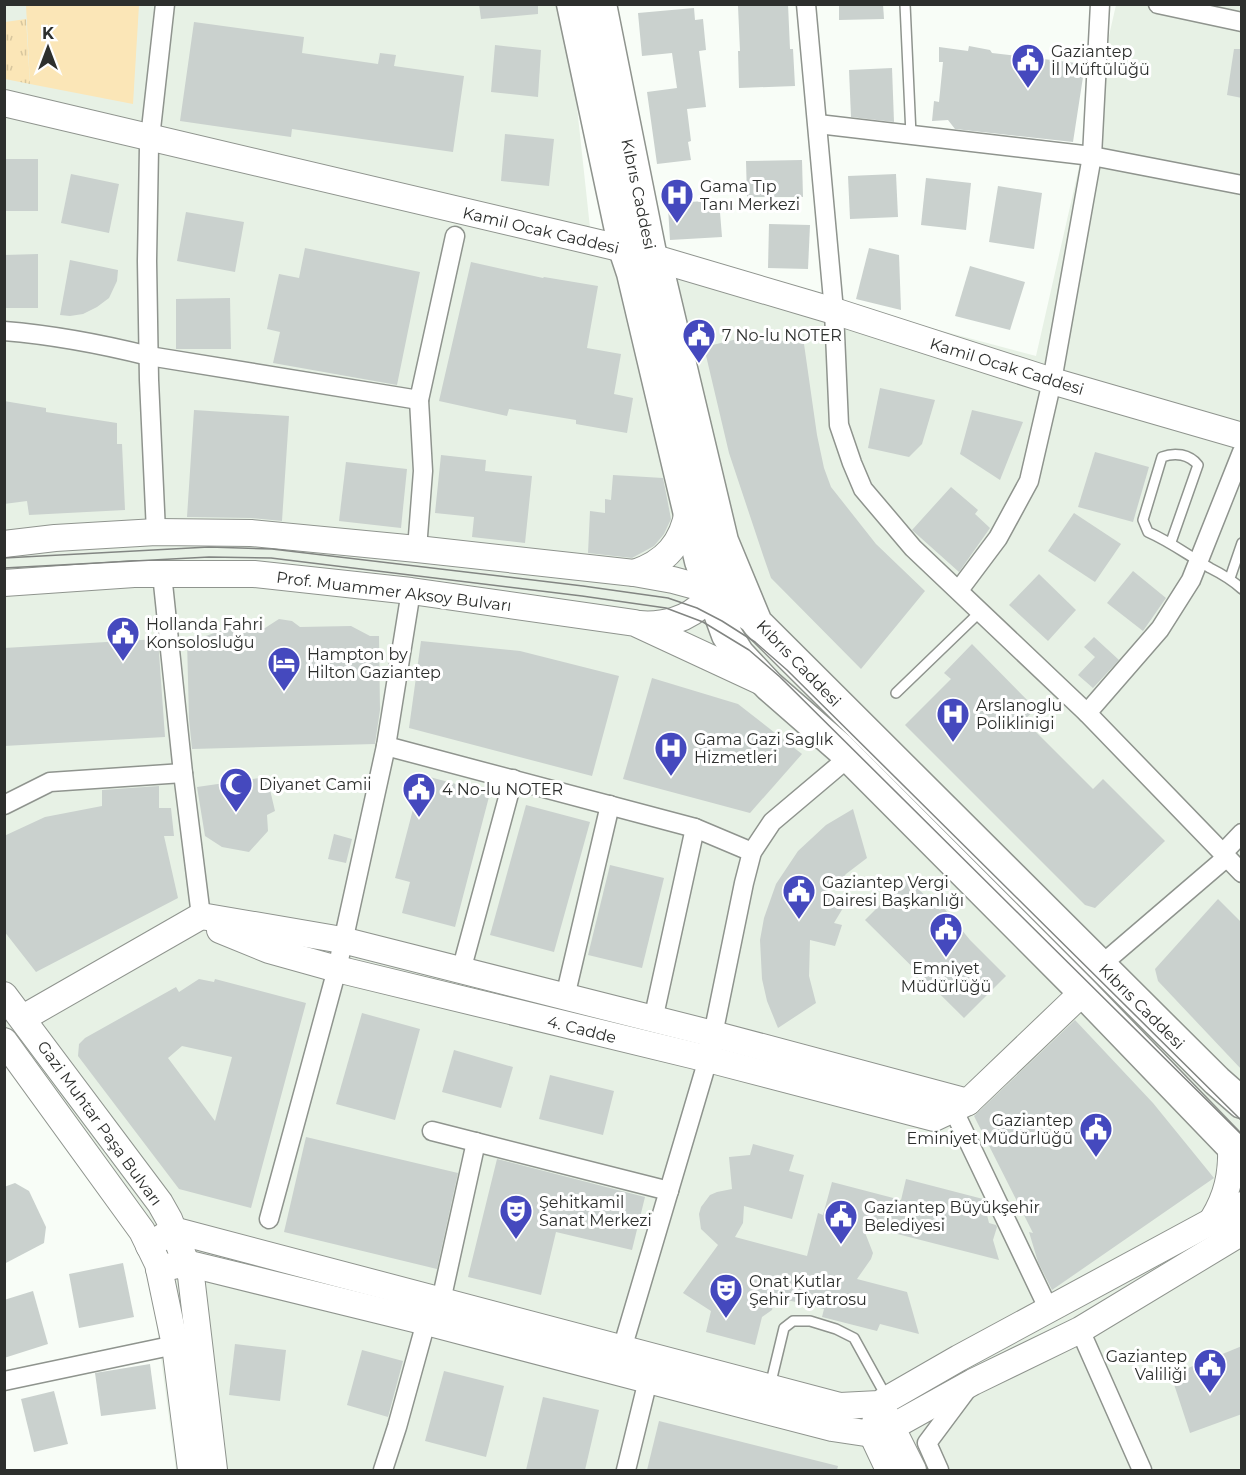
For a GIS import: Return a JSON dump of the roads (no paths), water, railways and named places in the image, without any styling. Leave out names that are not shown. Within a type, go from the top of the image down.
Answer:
[{"type":"main road","points":[[572,4],[638,254],[632,273],[700,561],[728,635],[739,654],[769,686],[849,757],[1083,993],[1236,1152]]},
{"type":"main road","name":"Kıbrıs Caddesi","points":[[601,4],[638,254],[660,276],[723,541],[757,623],[1216,1081],[1242,1103]]},
{"type":"street","points":[[156,532],[147,261],[149,137],[165,4]]},
{"type":"street","points":[[806,4],[834,311],[839,425],[863,489],[912,548],[1087,712],[1242,873]]},
{"type":"street","points":[[959,590],[998,538],[1029,481],[1052,381],[1092,156],[1100,4]]},
{"type":"street","points":[[1158,4],[1242,22]]},
{"type":"street","name":"Kamil Ocak Caddesi","points":[[4,103],[638,254],[834,311],[1052,381],[1242,436]]},
{"type":"street","points":[[818,124],[1092,156],[1242,185]]},
{"type":"street","points":[[417,549],[423,471],[419,400],[455,236]]},
{"type":"street","points":[[4,331],[34,333],[108,345],[149,356],[419,400]]},
{"type":"street","points":[[1087,712],[1160,629],[1191,580],[1242,453]]},
{"type":"street","points":[[634,573],[656,564],[673,549],[684,530],[688,510]]},
{"type":"street","points":[[4,544],[55,538],[156,532],[251,533],[417,549],[634,573],[673,580],[710,590],[757,623]]},
{"type":"street","points":[[635,623],[649,625],[676,620],[706,600],[718,569],[723,541]]},
{"type":"street","name":"Prof. Muammer Aksoy Bulvarı","points":[[4,583],[134,574],[254,574],[411,591],[635,623],[769,686]]},
{"type":"street","points":[[162,574],[201,916]]},
{"type":"street","points":[[269,1219],[337,969],[387,746],[411,591]]},
{"type":"street","points":[[387,746],[695,828],[753,852]]},
{"type":"street","points":[[622,1349],[708,1059],[744,883],[753,852],[772,822],[849,757]]},
{"type":"street","points":[[4,805],[50,782],[183,773]]},
{"type":"street","points":[[461,971],[513,779]]},
{"type":"street","points":[[565,997],[610,805]]},
{"type":"street","points":[[653,1020],[695,828]]},
{"type":"street","points":[[1101,965],[1225,855],[1242,834]]},
{"type":"street","points":[[23,1018],[201,916],[342,940],[713,1034],[957,1103]]},
{"type":"street","name":"4. Cadde","points":[[201,916],[220,930],[269,950],[337,969],[708,1059],[934,1118],[957,1103]]},
{"type":"street","points":[[957,1103],[1083,993]]},
{"type":"street","name":"Gazi Muhtar Paşa Bulvarı","points":[[4,995],[160,1203],[169,1219],[191,1276],[214,1470]]},
{"type":"street","name":"Gazi Muhtar Paşa Bulvarı","points":[[4,1041],[142,1231],[149,1246],[159,1269],[175,1346],[191,1470]]},
{"type":"street","points":[[957,1103],[1049,1310]]},
{"type":"street","points":[[432,1131],[669,1191]]},
{"type":"street","points":[[383,1470],[434,1312],[476,1142]]},
{"type":"street","points":[[1213,1219],[1228,1187],[1236,1152]]},
{"type":"street","points":[[159,1269],[186,1263],[622,1349],[840,1406],[884,1401],[1242,1205]]},
{"type":"street","points":[[149,1246],[173,1230],[648,1380],[832,1428],[882,1431],[973,1382],[1080,1330],[1178,1269],[1240,1234]]},
{"type":"street","points":[[1080,1330],[1142,1470]]},
{"type":"street","points":[[4,1381],[175,1346]]},
{"type":"street","points":[[626,1470],[648,1380]]},
{"type":"street","points":[[939,1470],[927,1443],[973,1382]]},
{"type":"street","points":[[884,1401],[882,1431],[889,1470]]},
{"type":"street","points":[[882,1431],[913,1470]]},
{"type":"lane","points":[[905,4],[911,135]]},
{"type":"lane","points":[[1171,542],[1198,465],[1193,459],[1173,453],[1162,457],[1143,520],[1148,532],[1171,542],[1230,578],[1242,589]]},
{"type":"lane","points":[[1230,578],[1242,543]]},
{"type":"lane","points":[[897,693],[981,611]]},
{"type":"lane","points":[[769,1387],[784,1328],[793,1321],[810,1321],[836,1329],[854,1338],[884,1401]]},
{"type":"tram line","points":[[4,558],[209,547],[272,549],[583,586],[668,598],[697,608],[755,642],[787,670],[1242,1121]]},
{"type":"tram line","points":[[4,568],[209,557],[271,558],[666,608],[703,622],[749,650],[780,677],[1242,1135]]},
{"type":"place","name":"Gaziantep İl Müftülüğü","points":[[1028,89]]},
{"type":"place","name":"Gama Tıp Tanı Merkezi","points":[[677,224]]},
{"type":"place","name":"7 No-lu NOTER","points":[[699,364]]},
{"type":"place","name":"Hollanda Fahri Konsolosluğu","points":[[123,662]]},
{"type":"place","name":"Hampton by Hilton Gaziantep","points":[[284,692]]},
{"type":"place","name":"Arslanoglu Poliklinigi","points":[[953,743]]},
{"type":"place","name":"Gama Gazi Saglık Hizmetleri","points":[[671,777]]},
{"type":"place","name":"Diyanet Camii","points":[[236,813]]},
{"type":"place","name":"4 No-lu NOTER","points":[[419,818]]},
{"type":"place","name":"Gaziantep Vergi Dairesi Başkanlığı","points":[[799,920]]},
{"type":"place","name":"Emniyet Müdürlüğü","points":[[946,958]]},
{"type":"place","name":"Gaziantep Eminiyet Müdürlüğü","points":[[1096,1158]]},
{"type":"place","name":"Şehitkamil Sanat Merkezi","points":[[516,1240]]},
{"type":"place","name":"Gaziantep Büyükşehir Belediyesi","points":[[841,1245]]},
{"type":"place","name":"Onat Kutlar Şehir Tiyatrosu","points":[[726,1319]]},
{"type":"place","name":"Gaziantep Valiliği","points":[[1210,1394]]}]
